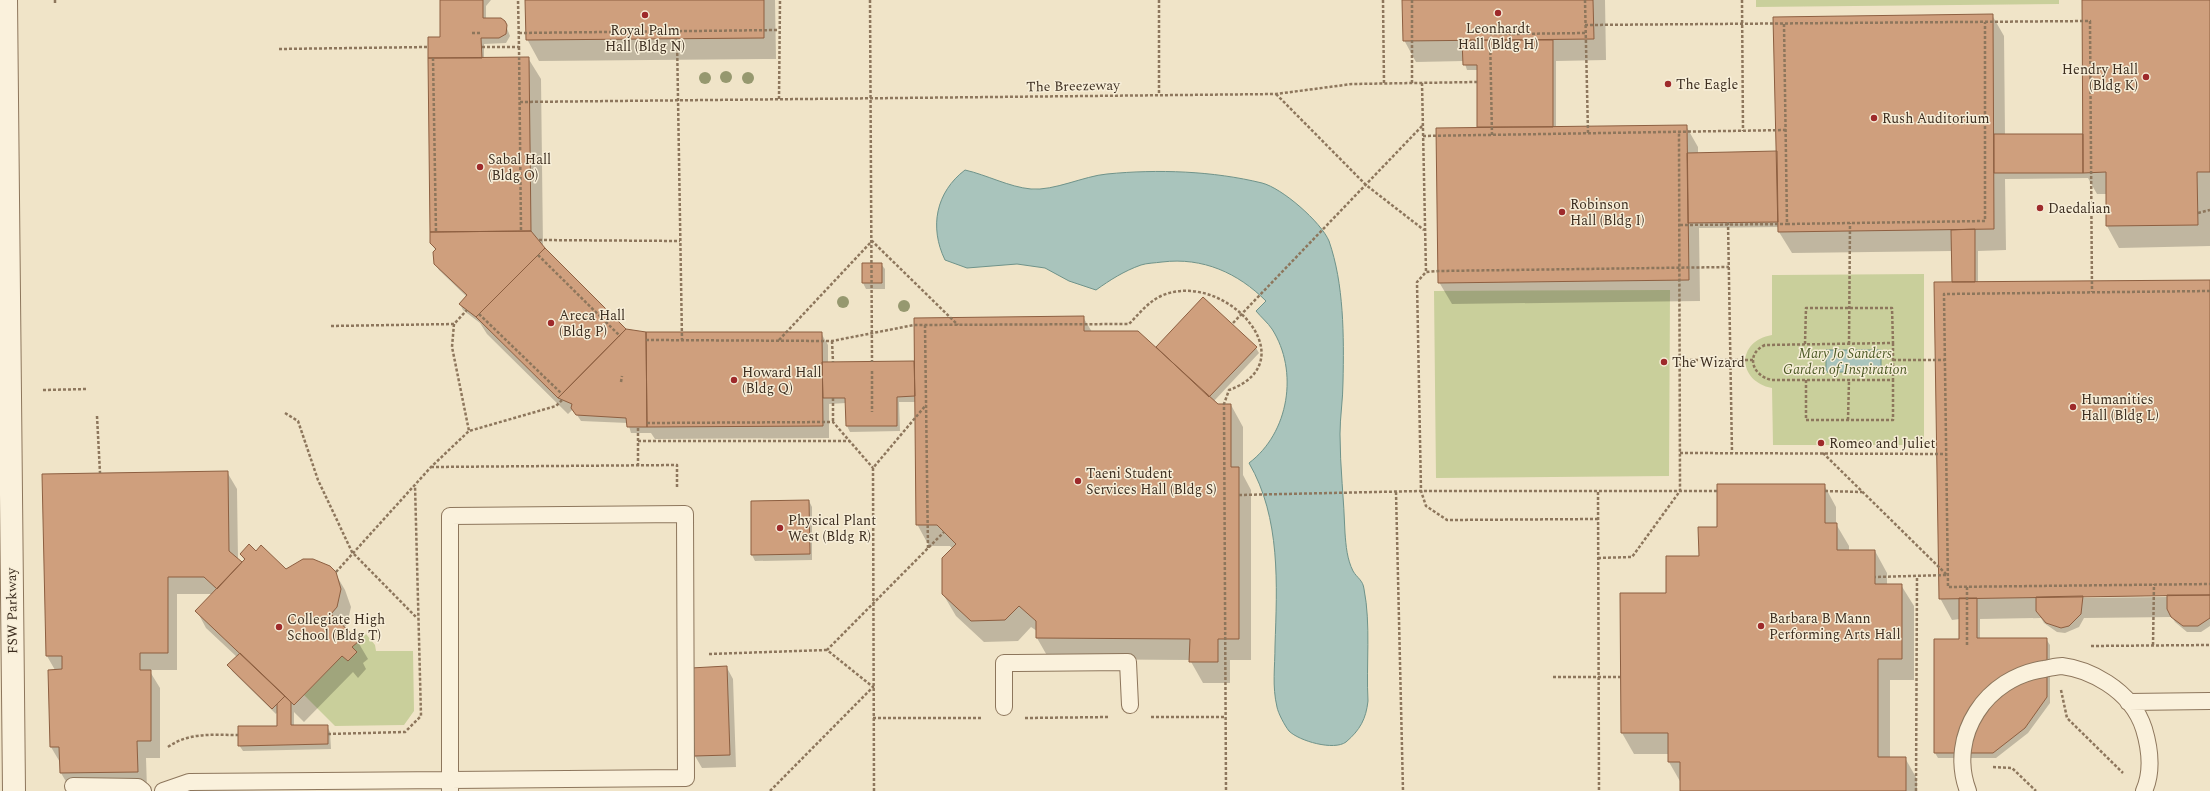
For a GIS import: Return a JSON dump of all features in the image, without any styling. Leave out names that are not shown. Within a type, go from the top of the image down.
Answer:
[{"type":"street","name":"FSW Parkway","points":[[6,0],[14,791]]},
{"type":"lane","points":[[164,791],[189,782],[450,786],[686,778],[685,514],[450,516],[450,786]]},
{"type":"lane","points":[[1004,707],[1004,663],[1128,662],[1130,705]]},
{"type":"lane","points":[[1968,791],[1963,778],[1962,746],[1974,715],[1994,689],[2027,671],[2061,666],[2091,673],[2120,691],[2140,716],[2150,748],[2149,781],[2144,791]]},
{"type":"lane","points":[[2128,702],[2210,701]]},
{"type":"lane","points":[[73,786],[138,788],[143,791]]},
{"type":"path","points":[[518,0],[521,231]]},
{"type":"path","points":[[779,100],[780,0]]},
{"type":"path","points":[[870,0],[872,362]]},
{"type":"path","points":[[1159,0],[1159,94]]},
{"type":"path","points":[[1383,0],[1384,84]]},
{"type":"path","points":[[1412,0],[1412,83]]},
{"type":"path","points":[[1585,0],[1588,134]]},
{"type":"path","points":[[1742,0],[1743,132]]},
{"type":"path","points":[[1585,25],[2090,20],[2092,292]]},
{"type":"path","points":[[1680,225],[1985,221],[1985,22]]},
{"type":"path","points":[[1784,24],[1787,224]]},
{"type":"path","points":[[519,33],[779,30]]},
{"type":"path","points":[[472,33],[482,33]]},
{"type":"path","points":[[1492,135],[1490,34],[1586,33]]},
{"type":"path","points":[[677,38],[682,340]]},
{"type":"path","points":[[279,49],[428,47]]},
{"type":"path","points":[[482,47],[519,47]]},
{"type":"path","points":[[433,58],[436,232]]},
{"type":"path","name":"The Breezeway","points":[[520,102],[871,99],[1159,94],[1276,94],[1352,84],[1477,82]]},
{"type":"path","points":[[1422,83],[1426,272],[1417,282],[1421,491],[1426,506],[1447,520],[1598,519]]},
{"type":"path","points":[[1276,94],[1366,185],[1424,230]]},
{"type":"path","points":[[1233,323],[1423,125]]},
{"type":"path","points":[[1423,136],[1743,132],[1786,130]]},
{"type":"path","points":[[1598,558],[1632,557],[1680,491],[1679,132]]},
{"type":"path","points":[[2198,213],[2210,210]]},
{"type":"path","points":[[1849,344],[1850,223]]},
{"type":"path","points":[[1728,224],[1732,453]]},
{"type":"path","points":[[539,240],[680,241]]},
{"type":"path","points":[[872,241],[958,325]]},
{"type":"path","points":[[778,341],[872,241]]},
{"type":"path","points":[[538,255],[620,336]]},
{"type":"path","points":[[1426,272],[1729,267]]},
{"type":"path","points":[[646,340],[832,341],[925,325],[1129,324],[1152,301],[1174,292],[1190,290],[1215,296],[1243,314],[1260,340],[1263,352],[1259,366],[1252,377],[1241,386],[1229,390],[1224,404],[1226,791]]},
{"type":"path","points":[[2210,291],[1944,294],[1948,587],[2210,584]]},
{"type":"path","points":[[1806,344],[1806,308],[1892,308],[1893,420],[1806,420],[1806,380]]},
{"type":"path","points":[[467,310],[454,324],[452,347],[469,431]]},
{"type":"path","points":[[479,314],[562,394]]},
{"type":"path","points":[[331,326],[454,324]]},
{"type":"path","points":[[925,325],[928,549]]},
{"type":"path","points":[[832,341],[833,362]]},
{"type":"path","points":[[1893,343],[1765,345],[1757,351],[1753,360],[1756,372],[1766,379],[1893,380]]},
{"type":"path","points":[[1680,360],[1753,360]]},
{"type":"path","points":[[1893,360],[1945,360]]},
{"type":"path","points":[[872,371],[872,412]]},
{"type":"path","points":[[621,382],[622,376]]},
{"type":"path","points":[[1848,420],[1849,380]]},
{"type":"path","points":[[43,390],[88,389]]},
{"type":"path","points":[[833,398],[833,422],[873,468]]},
{"type":"path","points":[[336,572],[352,552],[415,486],[431,467],[469,431],[556,406],[562,400]]},
{"type":"path","points":[[874,791],[873,468],[926,405]]},
{"type":"path","points":[[285,413],[298,421],[318,480],[352,552],[417,618]]},
{"type":"path","points":[[97,416],[100,473]]},
{"type":"path","points":[[647,423],[833,422]]},
{"type":"path","points":[[638,427],[638,466]]},
{"type":"path","points":[[638,441],[849,441]]},
{"type":"path","points":[[1680,453],[1946,454]]},
{"type":"path","points":[[1822,453],[1947,575]]},
{"type":"path","points":[[431,467],[677,465]]},
{"type":"path","points":[[328,734],[405,732],[421,716],[417,618],[415,486]]},
{"type":"path","points":[[1239,494],[1421,491],[1717,491]]},
{"type":"path","points":[[1598,491],[1599,791]]},
{"type":"path","points":[[1825,491],[1862,492]]},
{"type":"path","points":[[1396,492],[1403,791]]},
{"type":"path","points":[[827,650],[944,532]]},
{"type":"path","points":[[1875,577],[1947,575]]},
{"type":"path","points":[[1916,791],[1917,577]]},
{"type":"path","points":[[2153,645],[2154,584]]},
{"type":"path","points":[[1967,587],[1967,647]]},
{"type":"path","points":[[2083,646],[2210,644]]},
{"type":"path","points":[[686,654],[827,650],[873,687]]},
{"type":"path","points":[[1553,677],[1620,677]]},
{"type":"path","points":[[770,791],[873,687]]},
{"type":"path","points":[[2061,689],[2067,718],[2128,777]]},
{"type":"path","points":[[1024,718],[1114,717]]},
{"type":"path","points":[[1148,717],[1226,717]]},
{"type":"path","points":[[873,718],[991,718]]},
{"type":"path","points":[[168,747],[178,740],[188,736],[238,735]]},
{"type":"path","points":[[1993,767],[2012,768],[2036,791]]},
{"type":"green space","points":[[1756,0],[2059,0],[2059,4],[1756,7]]},
{"type":"green space","name":"Mary Jo Sanders Garden of Inspiration","points":[[1924,274],[1924,445],[1773,445],[1772,388],[1760,384],[1752,378],[1747,370],[1745,361],[1747,353],[1752,345],[1760,339],[1772,335],[1772,275]]},
{"type":"green space","points":[[1670,290],[1669,476],[1436,478],[1434,291]]},
{"type":"green space","points":[[366,634],[375,645],[376,651],[413,651],[414,711],[404,725],[335,726],[304,695],[342,656],[348,661],[357,652],[352,647]]},
{"type":"water","points":[[965,170],[1014,186],[1031,189],[1049,188],[1098,175],[1126,172],[1185,172],[1243,179],[1262,183],[1280,192],[1310,216],[1325,233],[1329,241],[1338,275],[1342,310],[1343,388],[1340,446],[1346,543],[1351,566],[1363,586],[1368,630],[1367,707],[1362,724],[1346,742],[1341,745],[1317,744],[1294,735],[1289,731],[1282,719],[1275,699],[1275,552],[1267,506],[1249,463],[1263,450],[1273,435],[1281,418],[1286,400],[1287,382],[1285,363],[1280,346],[1269,324],[1256,311],[1266,301],[1244,282],[1232,275],[1219,269],[1192,262],[1177,261],[1141,265],[1117,276],[1096,290],[1069,281],[1045,268],[1017,264],[967,268],[945,260],[937,235],[938,211],[947,189]]},
{"type":"water","points":[[1826,350],[1881,350],[1881,372],[1826,372]]},
{"type":"building","points":[[440,0],[483,0],[483,18],[501,18],[507,25],[506,34],[499,38],[481,38],[482,58],[428,58],[428,37],[440,37]]},
{"type":"building","name":"Royal Palm Hall (Bldg N)","points":[[525,0],[764,0],[764,38],[526,40]]},
{"type":"building","name":"Leonhardt Hall (Bldg H)","points":[[1402,0],[1593,0],[1594,39],[1403,41]]},
{"type":"building","name":"Hendry Hall (Bldg K)","points":[[2082,0],[2210,0],[2210,172],[2197,172],[2198,225],[2106,226],[2106,172],[2083,173]]},
{"type":"building","points":[[1993,14],[1994,229],[1778,232],[1773,17]]},
{"type":"building","points":[[1462,40],[1553,40],[1553,127],[1477,127],[1477,65],[1463,65]]},
{"type":"building","name":"Sabal Hall (Bldg O)","points":[[529,57],[531,231],[430,232],[428,58]]},
{"type":"building","name":"Robinson Hall (Bldg I)","points":[[1687,125],[1689,280],[1438,283],[1436,128]]},
{"type":"building","points":[[1994,134],[2083,134],[2083,173],[1994,173]]},
{"type":"building","points":[[1777,151],[1778,222],[1688,223],[1687,153]]},
{"type":"building","points":[[1975,229],[1975,282],[1952,282],[1951,230]]},
{"type":"building","points":[[531,231],[545,248],[476,317],[459,304],[467,295],[434,264],[433,252],[436,249],[430,243],[430,232]]},
{"type":"building","name":"Areca Hall (Bldg P)","points":[[545,248],[626,329],[558,398],[476,317]]},
{"type":"building","points":[[862,263],[882,263],[882,283],[862,283]]},
{"type":"building","name":"Humanities Hall (Bldg L)","points":[[2210,280],[2210,595],[1939,599],[1934,282]]},
{"type":"building","points":[[1203,297],[1257,347],[1209,397],[1156,347]]},
{"type":"building","name":"Taeni Student Services Hall (Bldg S)","points":[[1084,316],[1084,331],[1138,331],[1218,404],[1231,404],[1231,467],[1239,467],[1239,639],[1218,639],[1218,662],[1189,662],[1190,639],[1036,638],[1036,621],[1019,606],[1005,620],[971,621],[942,594],[942,558],[956,544],[937,525],[916,525],[914,318]]},
{"type":"building","points":[[626,329],[646,332],[647,427],[627,427],[626,418],[576,415],[571,408],[572,404],[558,398]]},
{"type":"building","name":"Howard Hall (Bldg Q)","points":[[646,332],[822,332],[823,426],[647,427]]},
{"type":"building","points":[[914,361],[915,396],[897,397],[897,426],[846,426],[845,398],[823,398],[822,362]]},
{"type":"building","points":[[228,471],[229,551],[242,562],[217,589],[204,577],[168,577],[168,653],[140,653],[140,670],[151,670],[151,741],[137,741],[138,772],[60,773],[59,747],[50,747],[48,670],[62,669],[62,656],[46,656],[42,474]]},
{"type":"building","name":"Barbara B Mann Performing Arts Hall","points":[[1717,484],[1825,484],[1825,523],[1837,523],[1837,550],[1875,550],[1875,584],[1902,584],[1902,659],[1878,659],[1878,757],[1906,757],[1906,791],[1680,791],[1680,762],[1668,762],[1668,733],[1621,733],[1620,593],[1666,593],[1666,556],[1699,556],[1698,527],[1717,527]]},
{"type":"building","name":"Physical Plant West (Bldg R)","points":[[809,500],[810,554],[751,555],[751,501]]},
{"type":"building","name":"Collegiate High School (Bldg T)","points":[[249,544],[256,551],[261,545],[286,569],[303,559],[313,559],[330,566],[336,572],[341,589],[337,607],[331,614],[359,641],[352,647],[357,652],[348,661],[342,656],[294,705],[195,611],[245,559],[240,554]]},
{"type":"building","points":[[2167,595],[2210,595],[2210,618],[2198,626],[2183,626],[2171,617],[2167,609]]},
{"type":"building","points":[[2083,596],[2081,614],[2069,626],[2061,628],[2046,623],[2036,611],[2036,597]]},
{"type":"building","points":[[1959,598],[1977,598],[1977,638],[2047,638],[2047,697],[2025,728],[1993,753],[1934,753],[1934,639],[1959,639]]},
{"type":"building","points":[[240,653],[285,696],[272,709],[227,665]]},
{"type":"building","points":[[727,666],[730,755],[694,756],[691,668]]},
{"type":"building","points":[[285,696],[291,702],[291,725],[328,725],[328,744],[238,746],[238,726],[277,726],[277,704]]},
{"type":"place","name":"Leonhardt Hall (Bldg H)","points":[[1498,13]]},
{"type":"place","name":"Royal Palm Hall (Bldg N)","points":[[645,15]]},
{"type":"place","name":"Hendry Hall (Bldg K)","points":[[2146,77]]},
{"type":"place","name":"The Eagle","points":[[1668,84]]},
{"type":"place","name":"Rush Auditorium","points":[[1874,118]]},
{"type":"place","name":"Sabal Hall (Bldg O)","points":[[480,167]]},
{"type":"place","name":"Daedalian","points":[[2040,208]]},
{"type":"place","name":"Robinson Hall (Bldg I)","points":[[1562,212]]},
{"type":"place","name":"Areca Hall (Bldg P)","points":[[551,323]]},
{"type":"place","name":"The Wizard","points":[[1664,362]]},
{"type":"place","name":"Howard Hall (Bldg Q)","points":[[734,380]]},
{"type":"place","name":"Humanities Hall (Bldg L)","points":[[2073,407]]},
{"type":"place","name":"Romeo and Juliet","points":[[1821,443]]},
{"type":"place","name":"Taeni Student Services Hall (Bldg S)","points":[[1078,481]]},
{"type":"place","name":"Physical Plant West (Bldg R)","points":[[780,528]]},
{"type":"place","name":"Barbara B Mann Performing Arts Hall","points":[[1761,626]]},
{"type":"place","name":"Collegiate High School (Bldg T)","points":[[279,627]]}]
